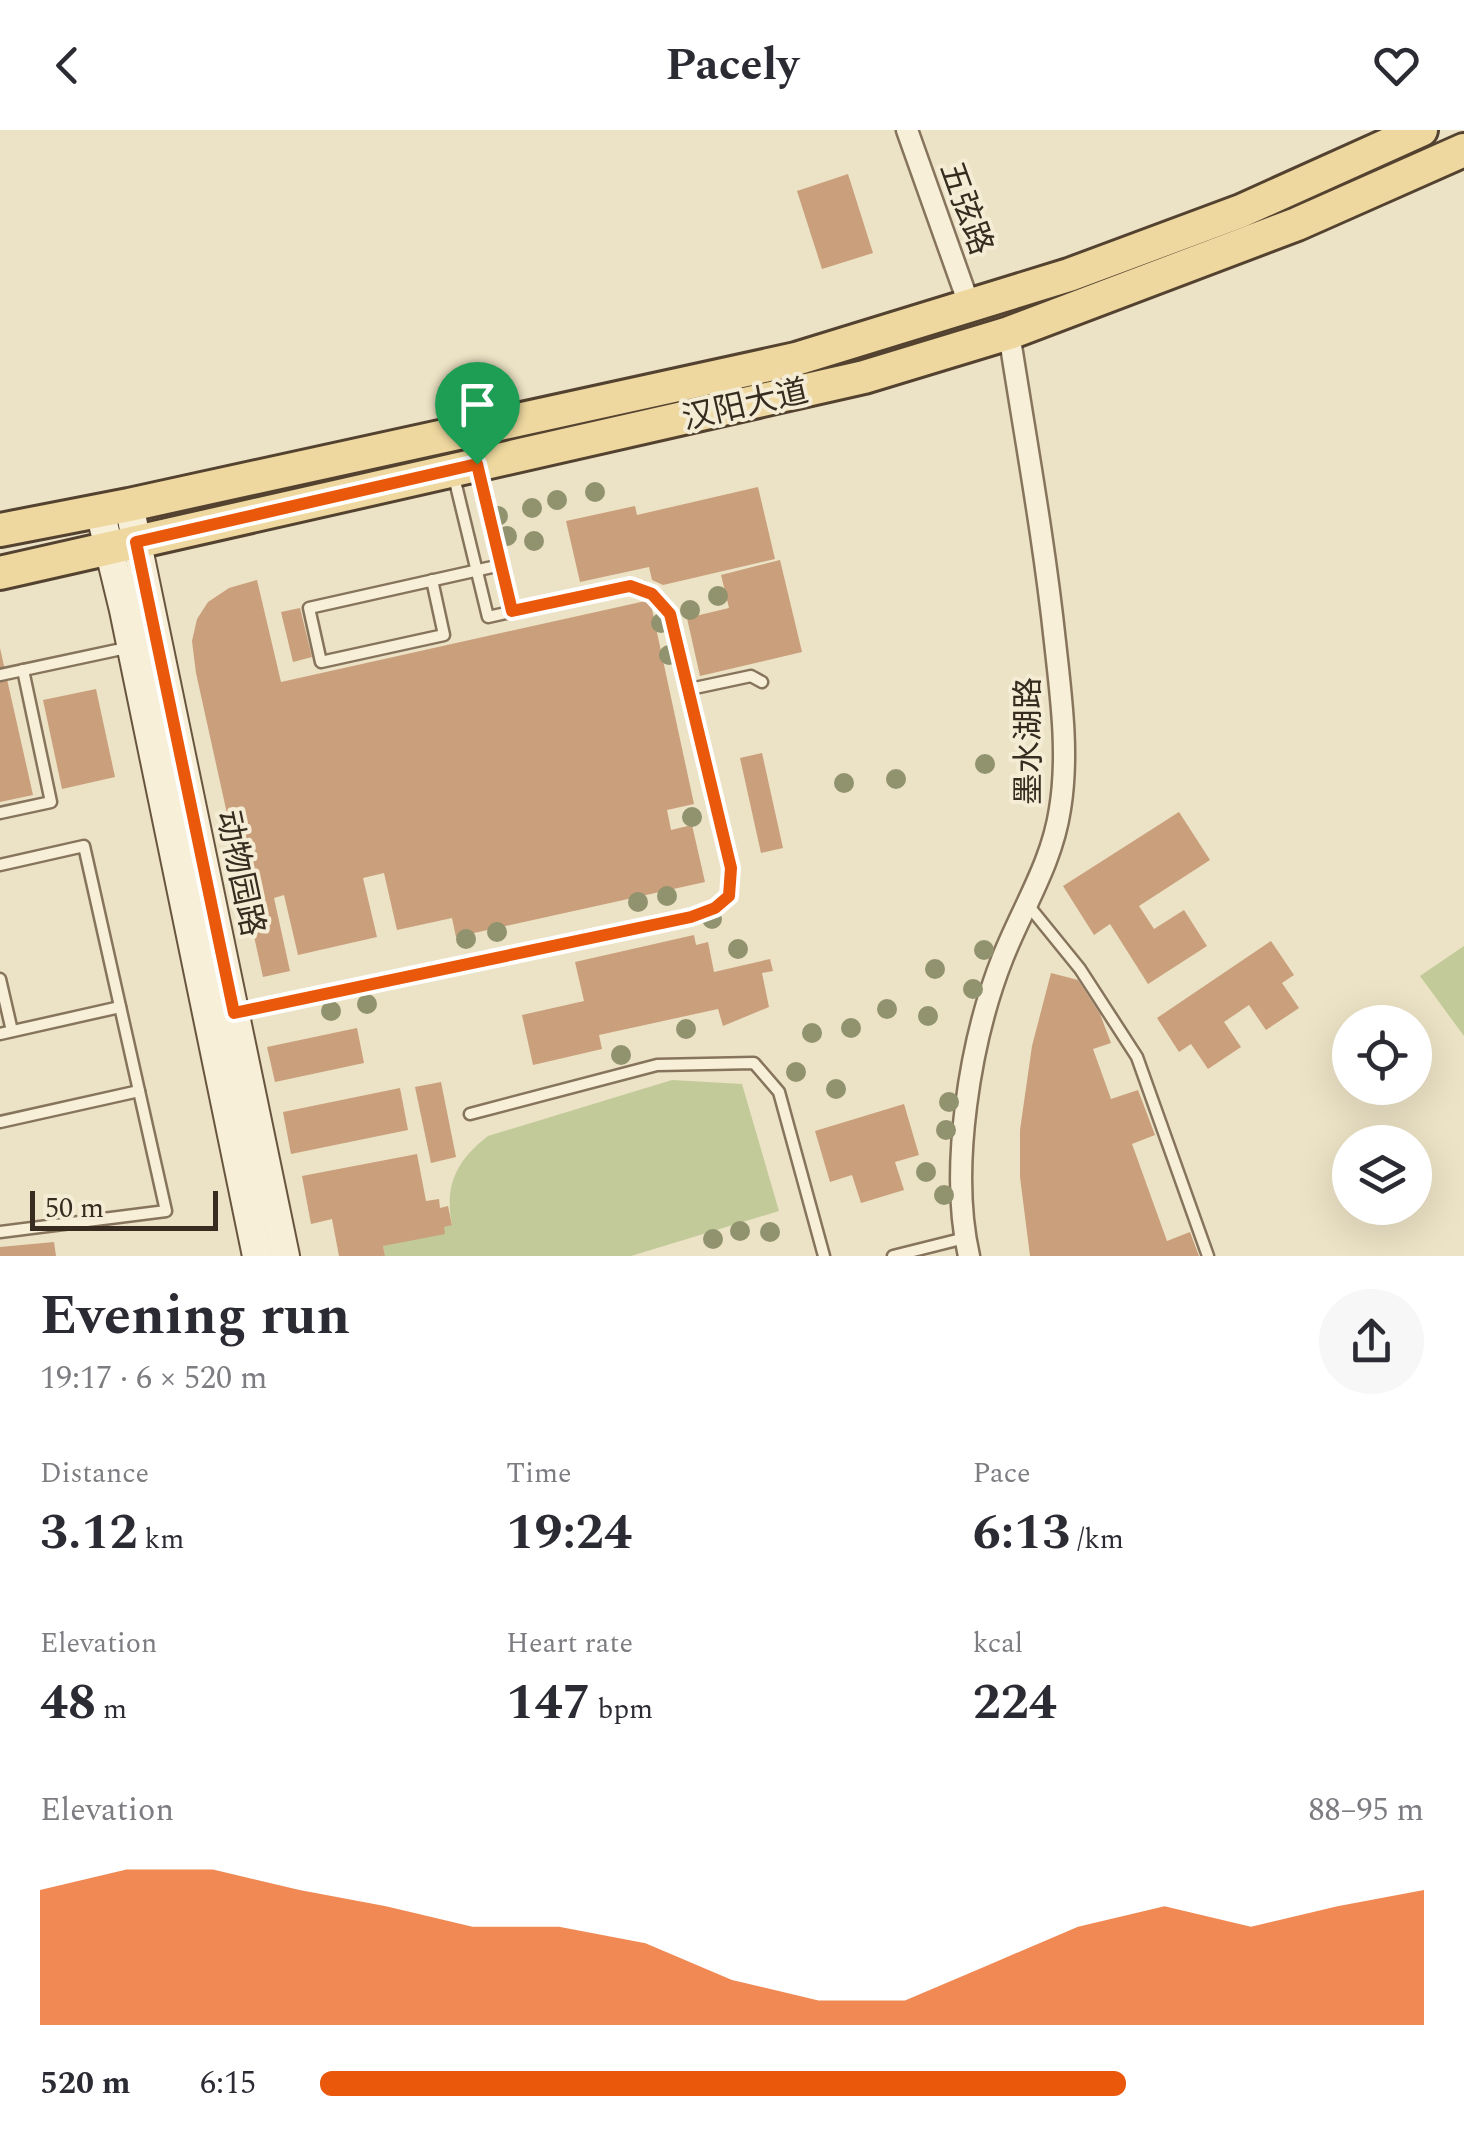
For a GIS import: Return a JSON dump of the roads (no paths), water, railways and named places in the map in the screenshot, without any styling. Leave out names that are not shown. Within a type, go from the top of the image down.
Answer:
[{"type":"main road","name":"汉阳大道","points":[[0,530],[796,359],[1069,276],[1240,211],[1420,130]]},
{"type":"main road","name":"汉阳大道","points":[[0,572],[864,377],[1009,334],[1297,224],[1464,150]]},
{"type":"street","name":"五弦路","points":[[907,130],[970,306]]},
{"type":"street","name":"墨水湖路","points":[[967,1247],[960,1187],[977,1044],[992,987],[1053,846],[1064,782],[1050,592],[1009,334]]},
{"type":"street","name":"动物园路","points":[[114,508],[234,1013],[285,1256]]},
{"type":"street","name":"动物园路","points":[[123,545],[132,646],[257,1256]]},
{"type":"lane","points":[[465,468],[501,565],[512,611]]},
{"type":"lane","points":[[234,1013],[691,917],[724,902],[732,888],[731,868],[670,614],[661,601],[643,588],[620,588],[488,617],[477,570],[465,468]]},
{"type":"lane","points":[[432,580],[444,635],[321,662],[308,608],[432,580],[501,565]]},
{"type":"lane","points":[[0,676],[132,646]]},
{"type":"lane","points":[[0,813],[51,802],[22,670]]},
{"type":"lane","points":[[690,689],[751,676],[762,682]]},
{"type":"lane","points":[[0,865],[84,846],[166,1210],[0,1232]]},
{"type":"lane","points":[[1028,904],[1080,969],[1136,1057],[1208,1256]]},
{"type":"lane","points":[[0,979],[6,1032],[120,1007]]},
{"type":"lane","points":[[470,1114],[657,1066],[754,1064],[779,1092],[824,1256]]},
{"type":"lane","points":[[0,1122],[139,1090]]},
{"type":"lane","points":[[892,1256],[967,1247]]}]
